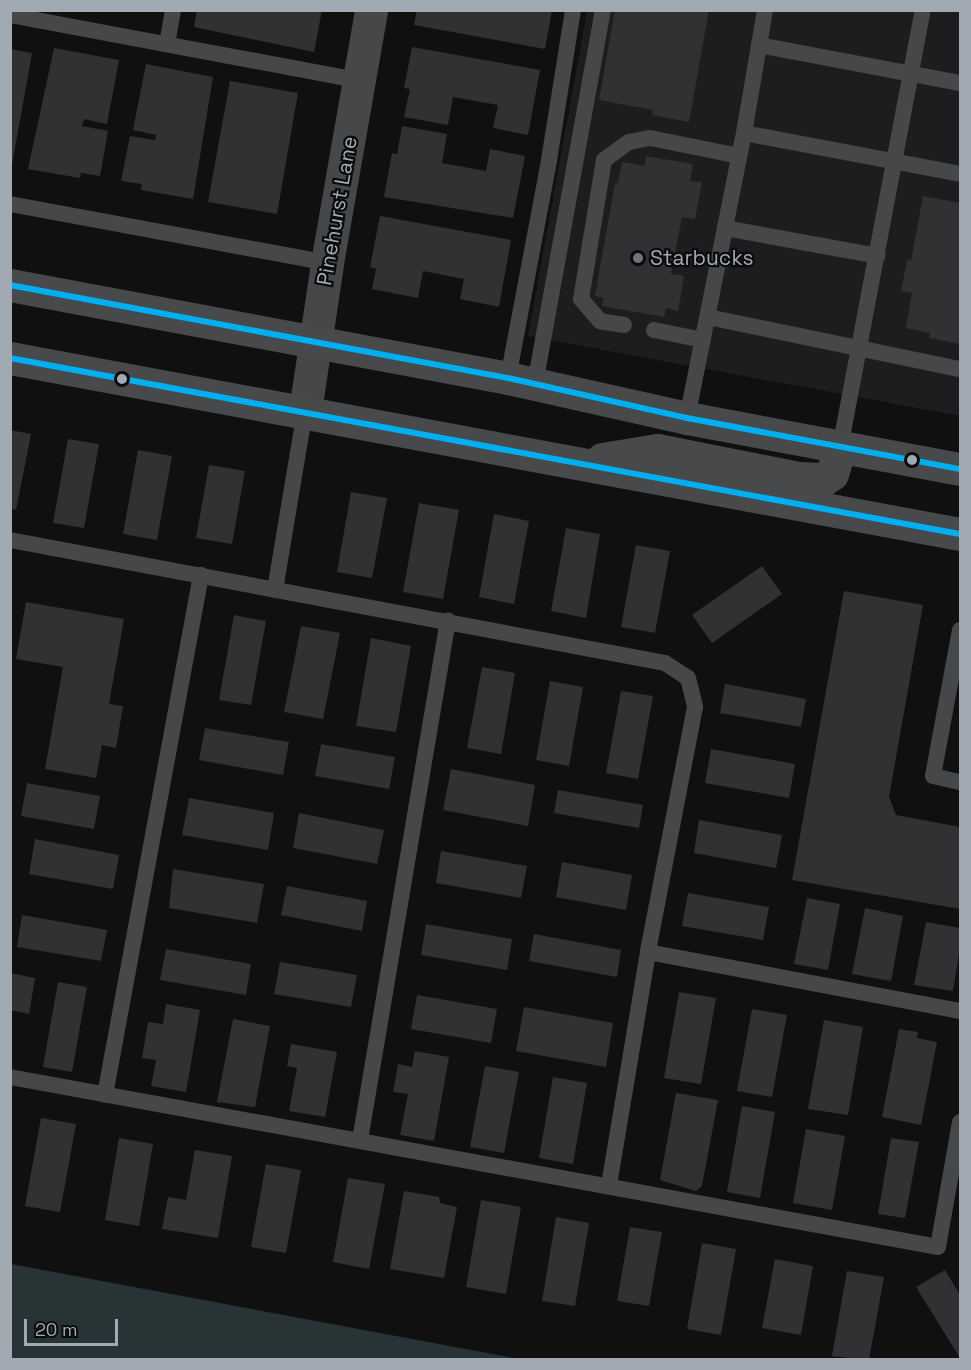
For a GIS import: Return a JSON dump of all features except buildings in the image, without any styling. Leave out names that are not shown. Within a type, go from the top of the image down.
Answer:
[{"type":"main road","points":[[10,285],[522,381],[687,418],[960,469]]},
{"type":"main road","points":[[10,358],[960,534]]},
{"type":"main road","points":[[580,463],[657,450],[800,478],[824,479],[832,474],[840,448]]},
{"type":"street","name":"Pinehurst Lane","points":[[305,411],[327,263],[371,10]]},
{"type":"lane","points":[[167,44],[173,10]]},
{"type":"lane","points":[[522,381],[549,160],[573,10]]},
{"type":"lane","points":[[522,381],[603,10]]},
{"type":"lane","points":[[687,418],[744,133],[765,10]]},
{"type":"lane","points":[[840,448],[923,10]]},
{"type":"lane","points":[[10,15],[359,80]]},
{"type":"lane","points":[[759,45],[960,83]]},
{"type":"lane","points":[[744,133],[960,174]]},
{"type":"lane","points":[[624,325],[600,321],[580,299],[604,160],[629,142],[650,138],[739,156]]},
{"type":"lane","points":[[10,204],[327,263]]},
{"type":"lane","points":[[725,228],[877,256]]},
{"type":"lane","points":[[708,317],[960,369]]},
{"type":"lane","points":[[654,330],[703,340]]},
{"type":"lane","points":[[275,590],[305,411]]},
{"type":"lane","points":[[10,540],[447,620],[665,663],[688,678],[695,707],[648,952],[609,1186]]},
{"type":"lane","points":[[105,1095],[201,575]]},
{"type":"lane","points":[[360,1140],[447,620]]},
{"type":"lane","points":[[960,640],[933,776],[960,782]]},
{"type":"lane","points":[[648,952],[960,1011]]},
{"type":"lane","points":[[10,1077],[938,1247],[960,1122]]},
{"type":"shaded area","points":[[587,11],[960,11],[960,416],[528,336]]},
{"type":"shaded area","points":[[11,1264],[519,1359],[11,1359]]},
{"type":"transit line","points":[[10,285],[508,378],[687,418],[960,469]]},
{"type":"transit line","points":[[10,358],[960,534]]},
{"type":"place","name":"Starbucks","points":[[638,258]]}]
